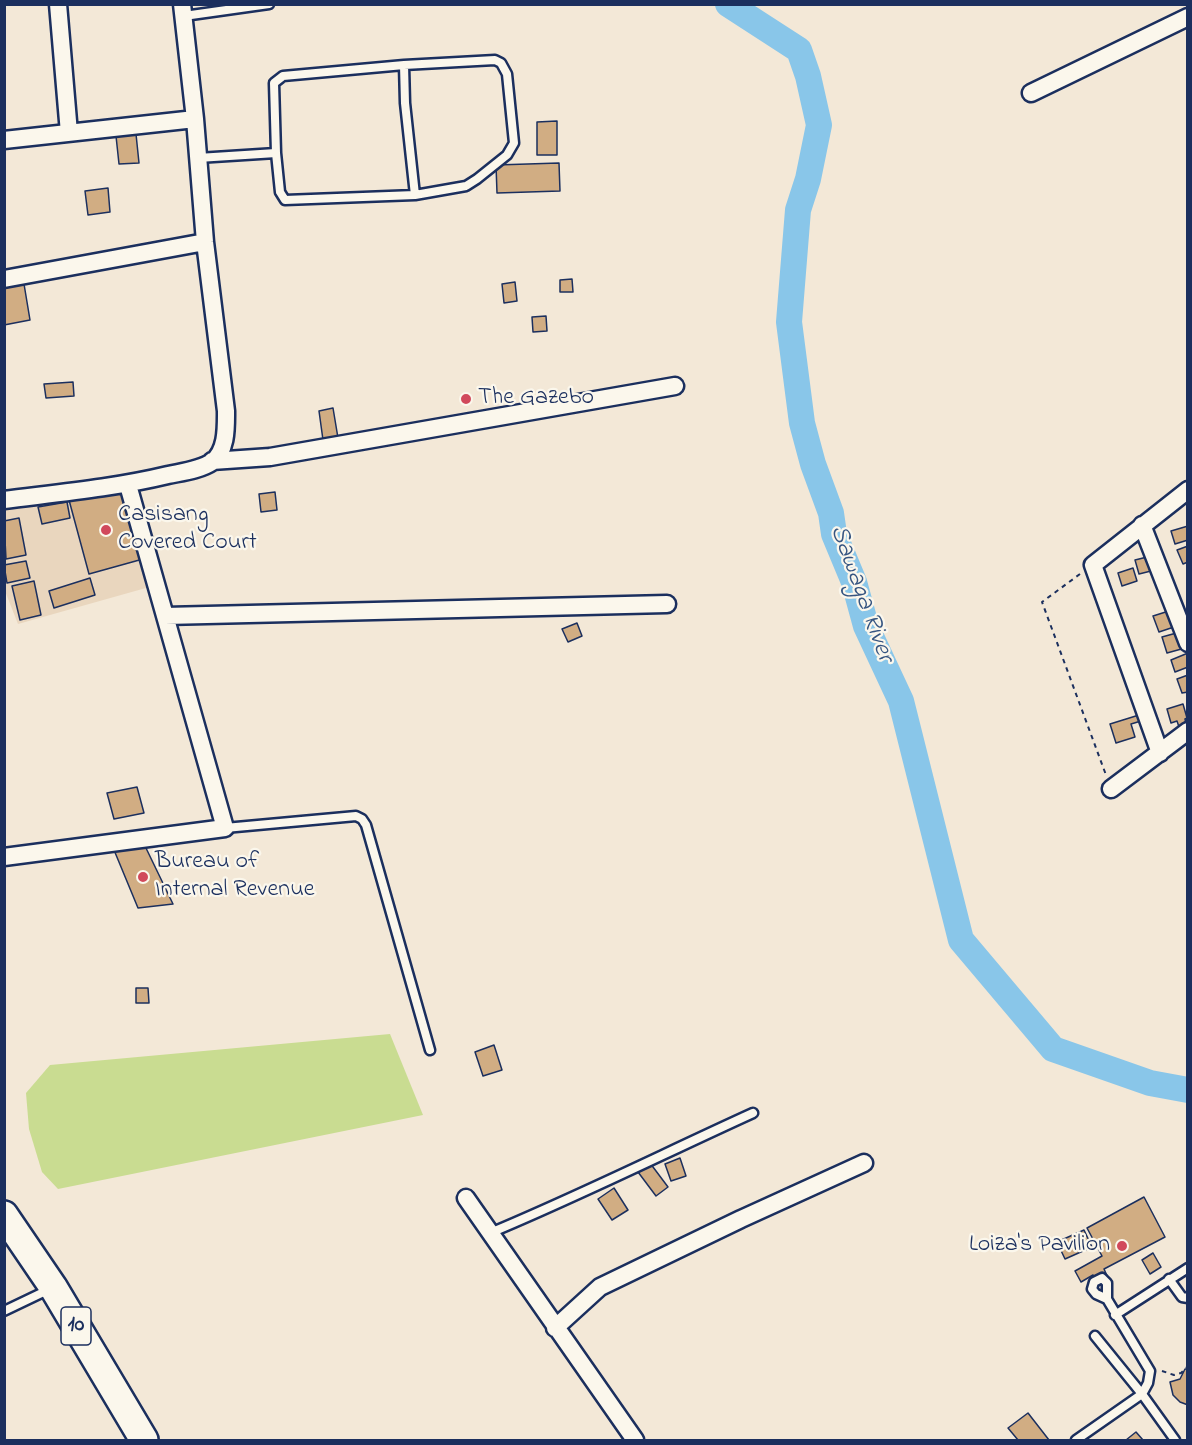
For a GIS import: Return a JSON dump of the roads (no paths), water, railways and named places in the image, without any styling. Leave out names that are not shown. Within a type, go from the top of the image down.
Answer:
[{"type":"highway","name":"10","points":[[4,1215],[53,1287],[144,1440]]},
{"type":"street","points":[[58,4],[69,133]]},
{"type":"street","points":[[183,10],[205,242],[226,411],[226,430],[222,450],[212,461]]},
{"type":"street","points":[[1031,93],[1188,17]]},
{"type":"street","points":[[4,140],[195,119]]},
{"type":"street","points":[[4,279],[205,242]]},
{"type":"street","points":[[4,500],[128,485],[193,469],[212,461],[270,457],[675,386]]},
{"type":"street","points":[[4,857],[225,828],[128,485]]},
{"type":"street","points":[[1160,753],[1093,565],[1188,490]]},
{"type":"street","points":[[1142,525],[1188,644]]},
{"type":"street","points":[[165,616],[667,604]]},
{"type":"street","points":[[1111,789],[1188,731]]},
{"type":"street","points":[[555,1328],[600,1287],[864,1163]]},
{"type":"street","points":[[466,1198],[635,1440]]},
{"type":"lane","points":[[183,10],[269,4]]},
{"type":"lane","points":[[495,60],[501,63],[507,74],[514,143],[507,155],[466,186],[415,195],[285,200],[280,192],[276,153],[274,83],[283,76],[404,65],[495,60]]},
{"type":"lane","points":[[404,65],[405,103],[415,195]]},
{"type":"lane","points":[[198,158],[276,153]]},
{"type":"lane","points":[[225,828],[356,816],[362,819],[366,825],[430,1050]]},
{"type":"lane","points":[[490,1234],[573,1198],[753,1113]]},
{"type":"lane","points":[[1115,1316],[1188,1268]]},
{"type":"lane","points":[[1169,1279],[1182,1297],[1188,1298]]},
{"type":"lane","points":[[4,1311],[53,1287]]},
{"type":"lane","points":[[1076,1440],[1142,1394],[1148,1383],[1150,1371],[1115,1316],[1107,1299]]},
{"type":"lane","points":[[1095,1336],[1142,1394],[1175,1440]]},
{"type":"waterway","name":"Sawaga River","points":[[728,4],[799,50],[808,76],[819,125],[808,179],[798,210],[789,322],[802,423],[813,464],[831,513],[834,534],[854,582],[866,626],[901,701],[961,940],[1053,1049],[1150,1083],[1188,1090]]},
{"type":"place","name":"The Gazebo","points":[[466,399]]},
{"type":"place","name":"Casisang Covered Court","points":[[106,530]]},
{"type":"place","name":"Bureau of Internal Revenue","points":[[143,877]]},
{"type":"place","name":"Loiza's Pavilion","points":[[1122,1246]]}]
